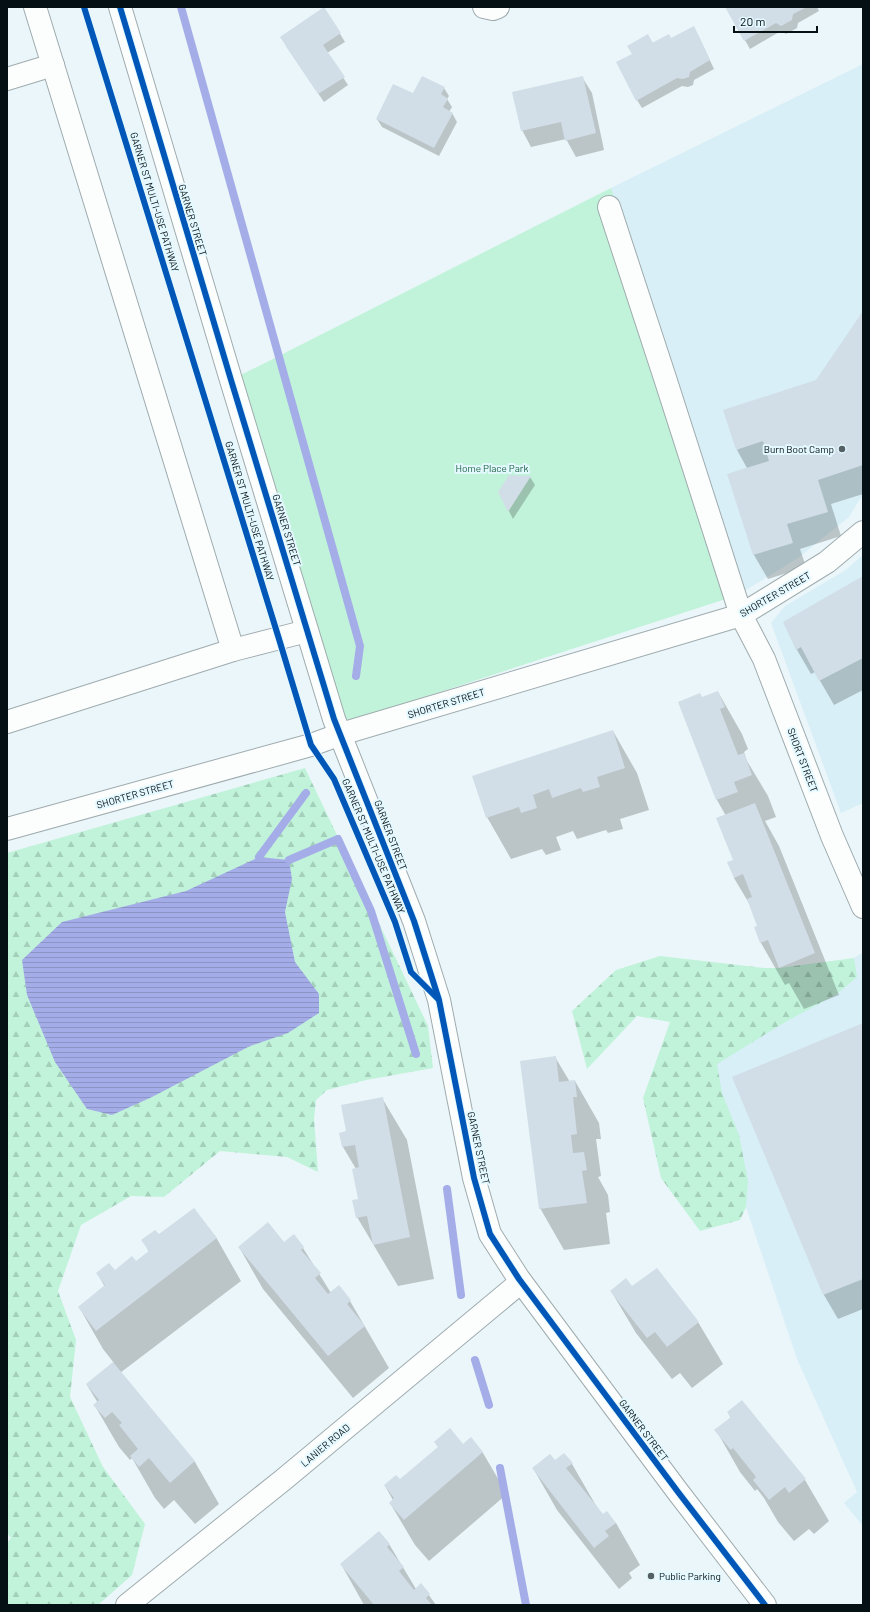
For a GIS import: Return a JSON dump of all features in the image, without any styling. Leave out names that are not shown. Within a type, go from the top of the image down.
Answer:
[{"type":"street","points":[[35,7],[233,650]]},
{"type":"street","name":"GARNER STREET","points":[[120,7],[334,719],[414,921],[439,1000],[474,1178],[490,1234],[521,1282],[765,1605]]},
{"type":"street","points":[[484,7],[498,7]]},
{"type":"street","points":[[7,79],[53,65]]},
{"type":"street","name":"SHORT STREET","points":[[609,207],[663,370],[740,615],[764,659],[832,836],[863,907]]},
{"type":"street","name":"SHORTER STREET","points":[[7,829],[311,745],[341,734],[740,615],[827,562],[863,532]]},
{"type":"street","points":[[7,722],[233,650],[307,631]]},
{"type":"street","name":"LANIER ROAD","points":[[127,1605],[283,1480],[521,1282]]},
{"type":"shaded area","points":[[863,64],[863,494],[849,517],[798,558],[738,595],[611,188]]},
{"type":"shaded area","points":[[863,555],[863,803],[841,813],[771,623],[785,606],[846,570]]},
{"type":"shaded area","points":[[862,953],[863,1526],[844,1503],[857,1492],[797,1359],[695,1055]]},
{"type":"green space","name":"Home Place Park","points":[[611,188],[738,595],[357,719],[334,719],[231,380]]},
{"type":"green space","points":[[305,768],[428,1026],[433,1068],[366,1080],[327,1090],[316,1100],[314,1119],[318,1172],[287,1157],[220,1151],[164,1197],[131,1196],[81,1225],[58,1291],[76,1340],[70,1397],[103,1467],[145,1524],[132,1575],[98,1605],[7,1605],[7,1543],[11,1538],[7,1533],[7,853]]},
{"type":"green space","points":[[660,956],[764,968],[779,968],[854,958],[857,977],[837,994],[787,1021],[717,1064],[722,1093],[739,1135],[748,1181],[746,1207],[740,1220],[700,1231],[661,1178],[643,1098],[670,1022],[637,1016],[587,1069],[572,1011],[616,970]]},
{"type":"water","points":[[259,857],[289,860],[292,879],[285,912],[295,962],[319,994],[319,1013],[288,1033],[250,1046],[152,1097],[112,1115],[87,1109],[55,1062],[27,995],[22,960],[62,922],[186,891]]},
{"type":"building","points":[[324,7],[341,33],[323,45],[345,77],[318,94],[280,37]]},
{"type":"building","points":[[725,7],[807,7],[793,14],[792,20],[781,26],[776,23],[744,41]]},
{"type":"building","points":[[694,26],[710,60],[690,72],[689,77],[683,79],[677,78],[636,101],[616,62],[632,54],[627,46],[648,34],[652,43],[669,34],[671,38]]},
{"type":"building","points":[[422,76],[445,87],[441,94],[448,99],[443,107],[453,113],[434,148],[376,119],[393,84],[413,93]]},
{"type":"building","points":[[583,76],[596,133],[565,141],[561,122],[521,131],[512,92]]},
{"type":"building","points":[[863,311],[863,465],[818,480],[828,512],[787,524],[793,543],[753,555],[727,474],[769,461],[763,441],[736,450],[723,410],[816,380]]},
{"type":"building","points":[[509,475],[531,476],[508,512],[498,492]]},
{"type":"building","points":[[863,576],[863,658],[819,681],[801,647],[796,650],[783,622]]},
{"type":"building","points":[[718,691],[725,707],[720,709],[738,755],[744,753],[752,775],[734,782],[738,792],[716,800],[678,702],[700,693],[702,697]]},
{"type":"building","points":[[613,730],[625,768],[597,777],[600,787],[583,792],[581,788],[552,798],[549,789],[533,795],[537,808],[521,813],[519,807],[486,818],[472,776]]},
{"type":"building","points":[[755,803],[815,953],[779,968],[768,940],[760,943],[754,927],[757,926],[747,899],[752,897],[743,874],[734,878],[727,862],[733,860],[716,818]]},
{"type":"building","points":[[863,1023],[863,1279],[823,1295],[732,1077]]},
{"type":"building","points":[[556,1056],[559,1082],[575,1080],[577,1097],[573,1097],[577,1134],[571,1135],[573,1153],[584,1152],[587,1170],[582,1171],[587,1203],[539,1209],[520,1061]]},
{"type":"building","points":[[383,1097],[410,1237],[373,1245],[367,1216],[356,1218],[352,1200],[358,1199],[352,1169],[359,1167],[355,1145],[342,1147],[339,1133],[346,1131],[341,1105]]},
{"type":"building","points":[[194,1208],[217,1238],[96,1331],[78,1307],[105,1285],[96,1273],[109,1263],[115,1270],[132,1256],[136,1261],[149,1251],[141,1240],[155,1230],[159,1234]]},
{"type":"building","points":[[268,1222],[284,1242],[294,1234],[304,1247],[301,1250],[321,1273],[315,1278],[328,1294],[339,1285],[351,1300],[347,1304],[365,1326],[328,1356],[238,1247]]},
{"type":"building","points":[[657,1268],[699,1322],[667,1347],[655,1332],[647,1338],[610,1291],[626,1278],[632,1286]]},
{"type":"building","points":[[113,1362],[195,1461],[170,1483],[149,1458],[139,1467],[130,1456],[138,1449],[119,1425],[122,1423],[112,1412],[105,1418],[93,1405],[99,1400],[86,1384]]},
{"type":"building","points":[[742,1400],[806,1479],[789,1493],[785,1487],[769,1500],[753,1480],[756,1477],[733,1448],[731,1450],[714,1430],[731,1417],[727,1412]]},
{"type":"building","points":[[450,1428],[463,1444],[471,1437],[483,1452],[404,1520],[389,1503],[394,1498],[384,1485],[396,1475],[400,1479],[438,1447],[434,1442]]},
{"type":"building","points":[[564,1453],[573,1463],[566,1468],[603,1514],[607,1511],[616,1523],[605,1531],[609,1536],[594,1548],[532,1468],[550,1454],[555,1460]]},
{"type":"building","points":[[379,1531],[390,1544],[387,1547],[404,1567],[399,1571],[414,1590],[421,1583],[430,1594],[426,1598],[432,1605],[374,1605],[340,1564]]},
{"type":"waterway","points":[[181,7],[360,646],[356,676]]},
{"type":"waterway","points":[[259,857],[306,793]]},
{"type":"waterway","points":[[289,860],[338,839],[371,911],[416,1054]]},
{"type":"waterway","points":[[447,1189],[461,1295]]},
{"type":"waterway","points":[[475,1360],[489,1405]]},
{"type":"waterway","points":[[500,1468],[526,1605]]},
{"type":"cycle path","name":"GARNER ST MULTI-USE PATHWAY","points":[[84,7],[311,745],[334,779],[395,922],[411,972],[438,999]]},
{"type":"cycle path","name":"GARNER ST MULTI-USE PATHWAY","points":[[120,7],[334,719],[414,921],[439,1000],[474,1178],[490,1234],[519,1279],[678,1492],[765,1605]]},
{"type":"place","name":"Burn Boot Camp","points":[[842,449]]},
{"type":"place","name":"Public Parking","points":[[651,1576]]}]
